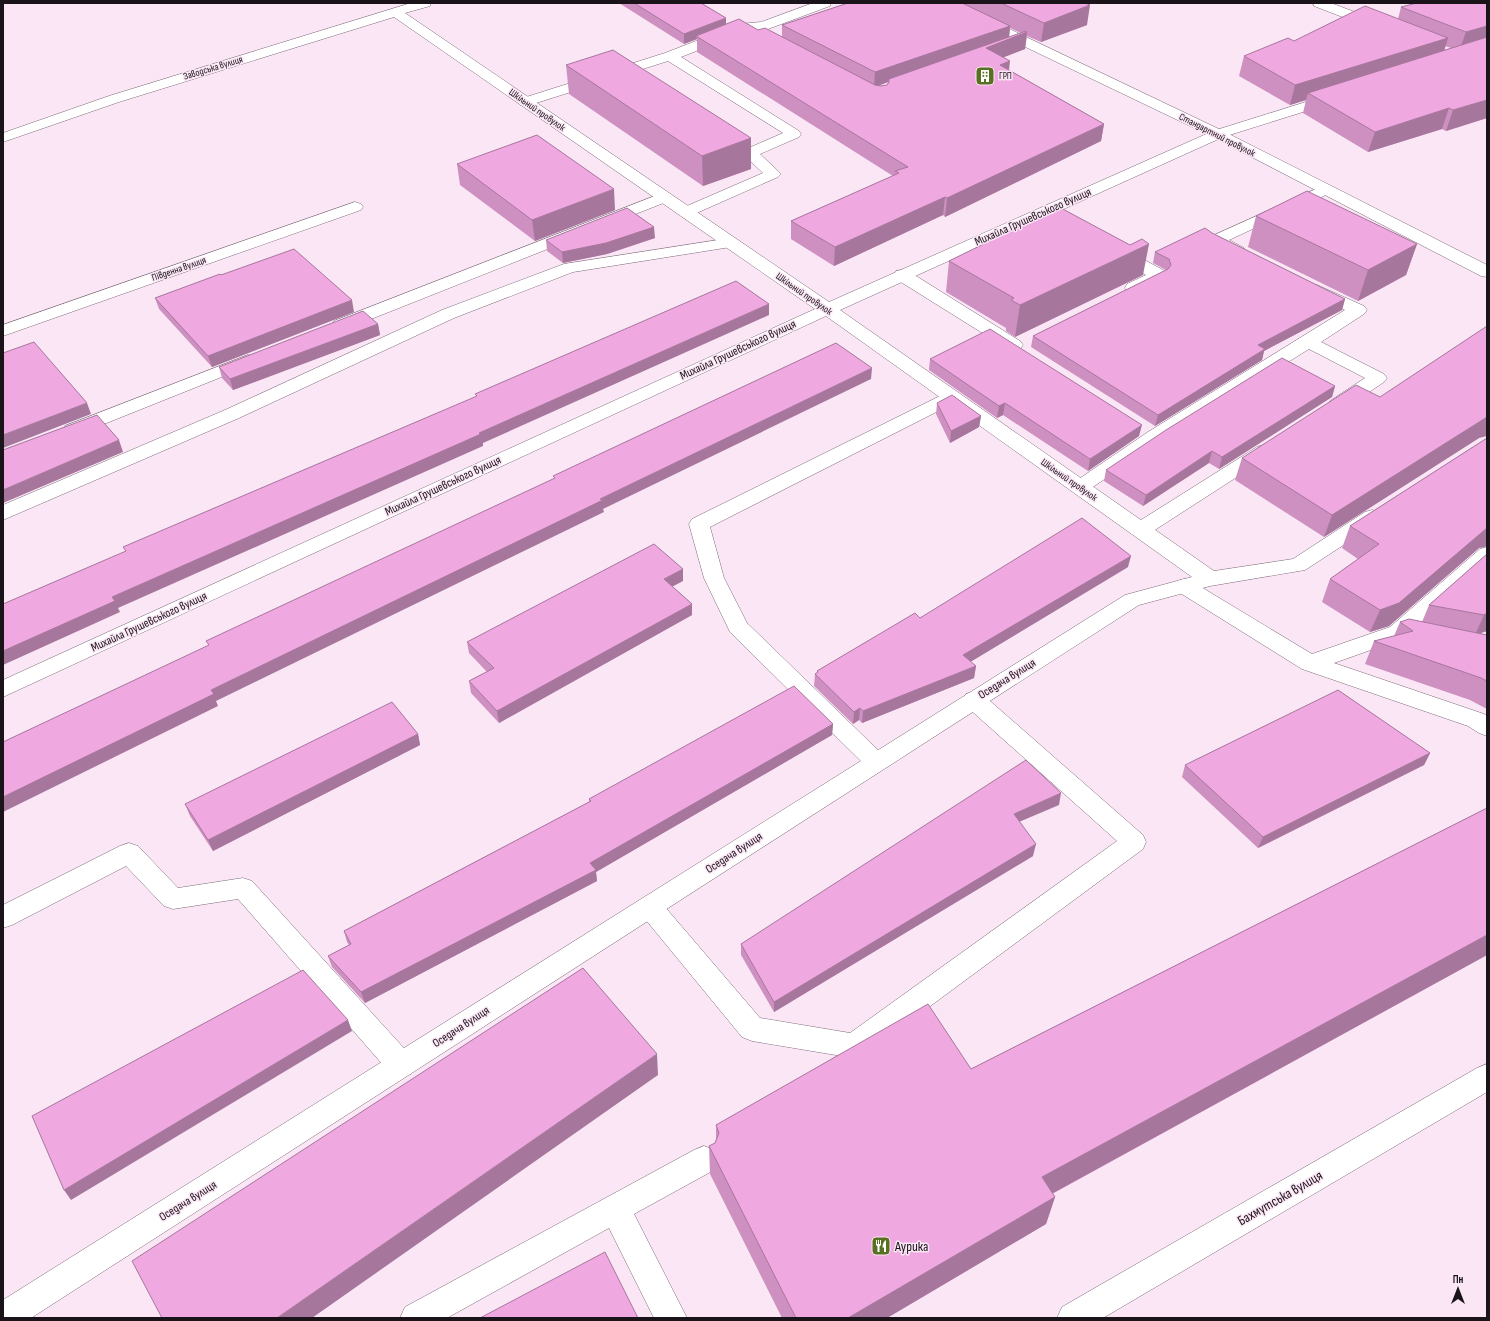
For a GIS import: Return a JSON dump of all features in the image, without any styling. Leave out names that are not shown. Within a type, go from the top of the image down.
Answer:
[{"type":"street","name":"Заводська вулиця","points":[[3,138],[114,99],[425,3]]},
{"type":"street","points":[[525,102],[670,56],[745,27],[763,26],[825,3]]},
{"type":"street","name":"Стандартний провулок","points":[[944,3],[1218,134],[1487,272]]},
{"type":"street","points":[[1319,3],[1386,29]]},
{"type":"street","name":"Шкільний провулок","points":[[395,12],[826,309],[1210,579]]},
{"type":"street","points":[[745,27],[765,38]]},
{"type":"street","points":[[1010,47],[1024,42]]},
{"type":"street","points":[[670,56],[794,134],[750,153]]},
{"type":"street","points":[[628,69],[641,78]]},
{"type":"street","name":"Михайла Грушевського вулиця","points":[[3,689],[902,274],[1052,215],[1218,134],[1346,94]]},
{"type":"street","points":[[686,212],[773,174],[750,153],[712,127]]},
{"type":"street","points":[[1251,258],[1216,240],[1325,190]]},
{"type":"street","points":[[324,331],[665,198]]},
{"type":"street","name":"Південна вулиця","points":[[3,331],[355,207]]},
{"type":"street","points":[[3,513],[232,414],[448,314],[570,268],[731,243]]},
{"type":"street","points":[[1106,245],[1159,276],[1116,297]]},
{"type":"street","points":[[902,274],[1025,347]]},
{"type":"street","points":[[1080,488],[1148,431],[1308,342],[1358,310],[1301,282]]},
{"type":"street","points":[[383,308],[406,333]]},
{"type":"street","points":[[1308,342],[1378,378],[1325,412]]},
{"type":"street","points":[[54,437],[266,354]]},
{"type":"street","points":[[876,762],[738,627],[714,578],[699,524],[952,397]]},
{"type":"street","points":[[1140,530],[1279,442]]},
{"type":"street","name":"Оседача вулиця","points":[[12,1315],[401,1065],[1132,600],[1210,579],[1298,565],[1389,506]]},
{"type":"street","points":[[1310,663],[1398,632],[1487,554]]},
{"type":"street","points":[[1184,586],[1310,663],[1476,720],[1487,728]]},
{"type":"street","points":[[1398,632],[1442,641]]},
{"type":"street","points":[[650,907],[752,1029],[854,1046],[1134,842],[974,700]]},
{"type":"street","points":[[3,917],[129,853],[173,899],[243,888],[401,1065]]},
{"type":"street","name":"Бахмутська вулиця","points":[[1072,1318],[1487,1077]]},
{"type":"street","points":[[416,1318],[704,1160]]},
{"type":"street","points":[[615,1209],[671,1318]]},
{"type":"building","points":[[634,3],[701,3],[726,18],[684,34]]},
{"type":"building","points":[[848,3],[962,3],[1010,26],[875,72],[782,25]]},
{"type":"building","points":[[1001,3],[1085,3],[1090,5],[1044,23]]},
{"type":"building","points":[[1417,3],[1487,3],[1487,26],[1466,32],[1401,7]]},
{"type":"building","points":[[1365,6],[1448,38],[1295,85],[1244,56],[1288,38],[1294,41]]},
{"type":"building","points":[[739,19],[758,30],[765,28],[875,85],[881,86],[887,85],[889,79],[1026,31],[1027,32],[986,48],[1010,61],[1000,65],[1104,124],[947,198],[945,197],[835,247],[791,221],[899,173],[895,171],[908,167],[696,36]]},
{"type":"building","points":[[1487,37],[1487,100],[1453,110],[1449,108],[1375,132],[1308,93]]},
{"type":"building","points":[[613,50],[751,138],[702,156],[566,65]]},
{"type":"building","points":[[537,135],[614,189],[532,220],[457,164]]},
{"type":"building","points":[[1307,191],[1417,244],[1368,270],[1256,216]]},
{"type":"building","points":[[1059,207],[1130,245],[1142,239],[1149,244],[1020,305],[1011,300],[1014,298],[949,261]]},
{"type":"building","points":[[627,208],[654,227],[606,243],[562,252],[546,240]]},
{"type":"building","points":[[1205,228],[1212,233],[1345,299],[1258,345],[1265,349],[1158,415],[1033,336],[1168,269],[1171,265],[1169,259],[1155,252]]},
{"type":"building","points":[[294,249],[352,300],[208,356],[155,298],[220,274],[221,275]]},
{"type":"building","points":[[736,281],[769,304],[479,433],[481,434],[112,597],[115,601],[3,651],[3,604],[126,551],[123,547],[477,396],[475,394]]},
{"type":"building","points":[[363,311],[378,324],[230,379],[219,367]]},
{"type":"building","points":[[1487,326],[1487,417],[1332,515],[1242,458],[1356,385],[1380,397]]},
{"type":"building","points":[[990,329],[1142,425],[1090,459],[1005,403],[999,406],[930,359]]},
{"type":"building","points":[[34,342],[87,403],[3,435],[3,353]]},
{"type":"building","points":[[836,343],[872,368],[600,499],[603,500],[211,690],[214,694],[3,797],[3,742],[209,645],[206,641],[555,478],[553,476]]},
{"type":"building","points":[[1282,358],[1335,386],[1222,457],[1212,451],[1146,495],[1106,470],[1166,430]]},
{"type":"building","points":[[952,395],[981,416],[951,431],[937,403]]},
{"type":"building","points":[[97,415],[119,440],[3,490],[3,450]]},
{"type":"building","points":[[1487,438],[1487,528],[1399,603],[1380,610],[1330,579],[1379,544],[1350,526]]},
{"type":"building","points":[[1082,518],[1131,556],[963,655],[976,666],[863,711],[860,708],[854,712],[815,674],[818,672],[817,671],[915,613],[920,618]]},
{"type":"building","points":[[654,544],[683,569],[664,579],[692,604],[497,711],[469,681],[494,668],[467,642]]},
{"type":"building","points":[[1487,554],[1487,613],[1484,615],[1429,605]]},
{"type":"building","points":[[1409,619],[1487,635],[1487,681],[1374,641],[1413,631],[1400,622]]},
{"type":"building","points":[[794,686],[833,724],[590,863],[596,870],[361,992],[328,956],[351,944],[344,931],[591,801],[589,799]]},
{"type":"building","points":[[1338,690],[1430,753],[1263,837],[1185,765]]},
{"type":"building","points":[[392,702],[418,734],[208,840],[185,804]]},
{"type":"building","points":[[1026,760],[1061,793],[1014,814],[1036,844],[774,1002],[741,944]]},
{"type":"building","points":[[1487,808],[1487,935],[1042,1177],[1055,1197],[848,1318],[796,1318],[709,1146],[715,1143],[719,1133],[716,1125],[928,1004],[971,1069]]},
{"type":"building","points":[[583,968],[657,1054],[277,1318],[162,1318],[132,1261]]},
{"type":"building","points":[[303,970],[348,1020],[64,1190],[32,1116]]},
{"type":"building","points":[[605,1252],[638,1318],[480,1318]]},
{"type":"place","name":"ГРП","points":[[985,76]]},
{"type":"place","name":"Аурика","points":[[881,1246]]}]
